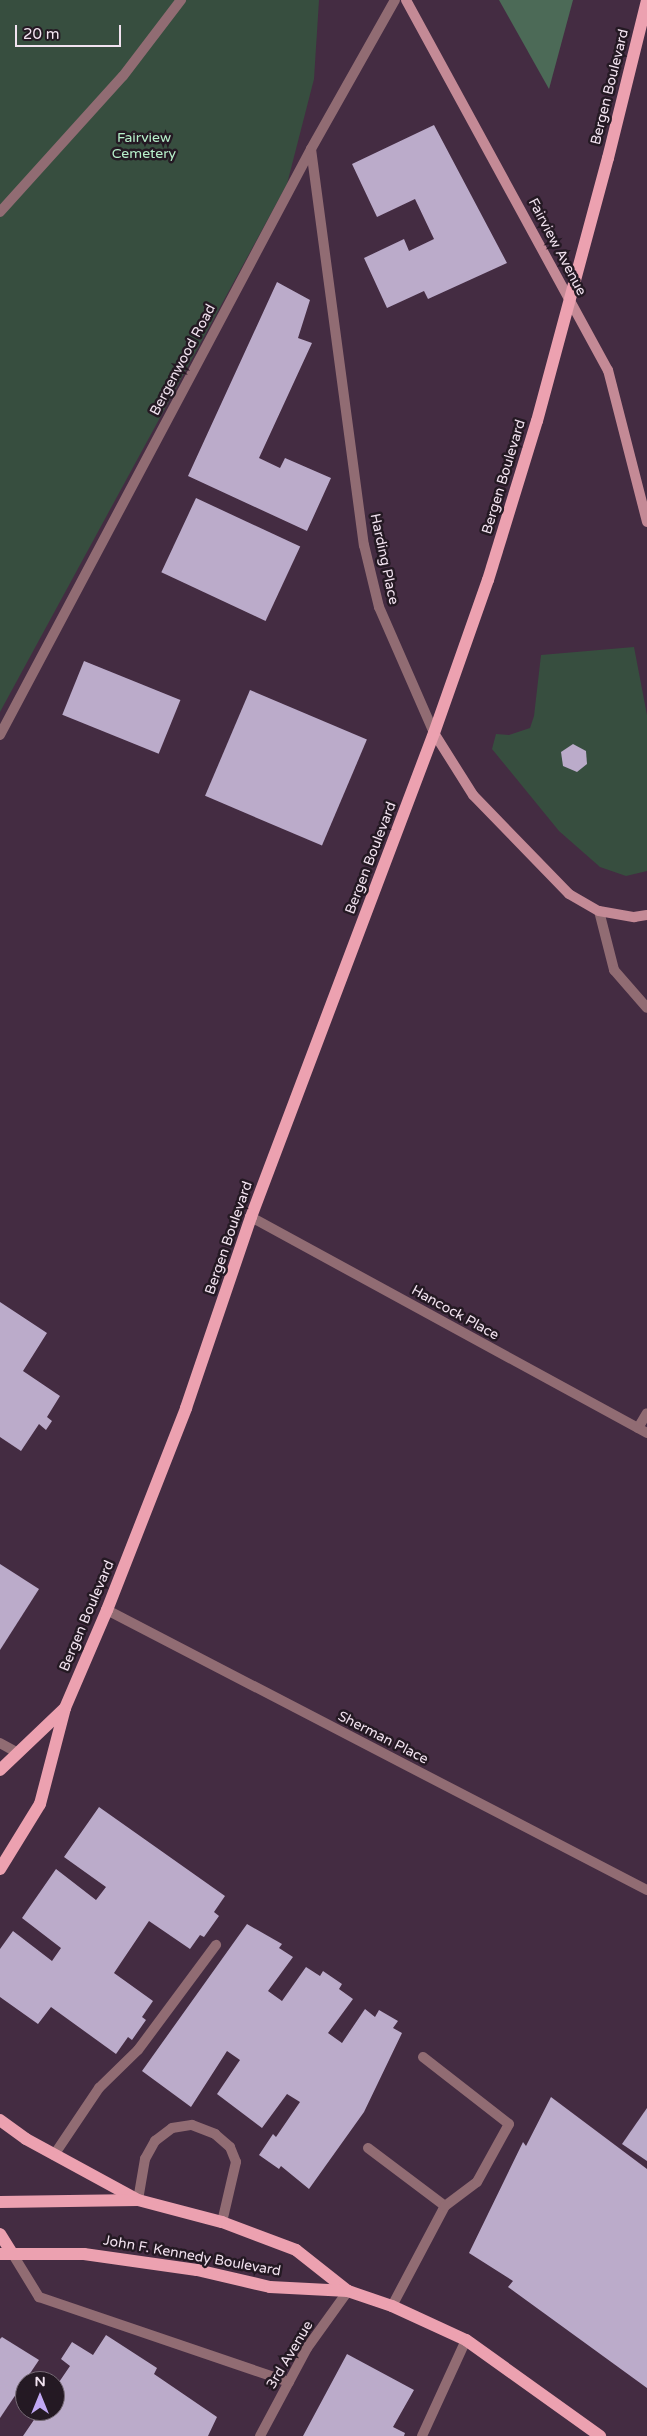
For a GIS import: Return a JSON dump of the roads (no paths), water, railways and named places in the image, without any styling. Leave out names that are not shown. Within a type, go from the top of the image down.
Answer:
[{"type":"main road","name":"Fairview Avenue","points":[[406,0],[608,370],[647,522]]},
{"type":"main road","name":"Bergen Boulevard","points":[[0,1869],[40,1804],[65,1708],[107,1610],[186,1408],[251,1217],[434,733],[488,580],[537,421],[608,158],[647,0]]},
{"type":"main road","name":"Harding Place","points":[[434,733],[473,795],[569,894],[599,911],[647,915]]},
{"type":"main road","name":"Bergen Boulevard","points":[[0,1770],[65,1708]]},
{"type":"main road","points":[[0,2120],[54,2155],[138,2200]]},
{"type":"main road","name":"John F. Kennedy Boulevard","points":[[0,2202],[138,2200],[222,2222],[296,2250],[348,2291]]},
{"type":"main road","points":[[0,2234],[6,2254]]},
{"type":"main road","name":"John F. Kennedy Boulevard","points":[[6,2254],[84,2254],[197,2270],[270,2287],[348,2291],[392,2306],[466,2340],[600,2436]]},
{"type":"street","points":[[0,212],[123,76],[181,0]]},
{"type":"street","name":"Bergenwood Road","points":[[0,735],[310,149],[395,0]]},
{"type":"street","name":"Harding Place","points":[[310,149],[364,545],[379,608],[434,733]]},
{"type":"street","points":[[599,911],[614,970],[647,1008]]},
{"type":"street","name":"Hancock Place","points":[[251,1217],[642,1431]]},
{"type":"street","points":[[642,1431],[647,1413]]},
{"type":"street","name":"Sherman Place","points":[[107,1610],[647,1890]]},
{"type":"street","points":[[0,1743],[18,1753]]},
{"type":"street","points":[[54,2155],[99,2088],[138,2050],[216,1945]]},
{"type":"street","points":[[392,2306],[445,2206],[477,2182],[509,2124],[423,2057]]},
{"type":"street","points":[[138,2200],[145,2159],[154,2140],[172,2128],[192,2125],[215,2134],[230,2147],[236,2162],[222,2222]]},
{"type":"street","points":[[368,2148],[445,2206]]},
{"type":"street","points":[[6,2254],[39,2297],[289,2382]]},
{"type":"street","name":"3rd Avenue","points":[[260,2436],[306,2348],[348,2291]]},
{"type":"street","points":[[422,2436],[466,2340]]},
{"type":"park label","name":"Fairview Cemetery","points":[[144,146]]}]
